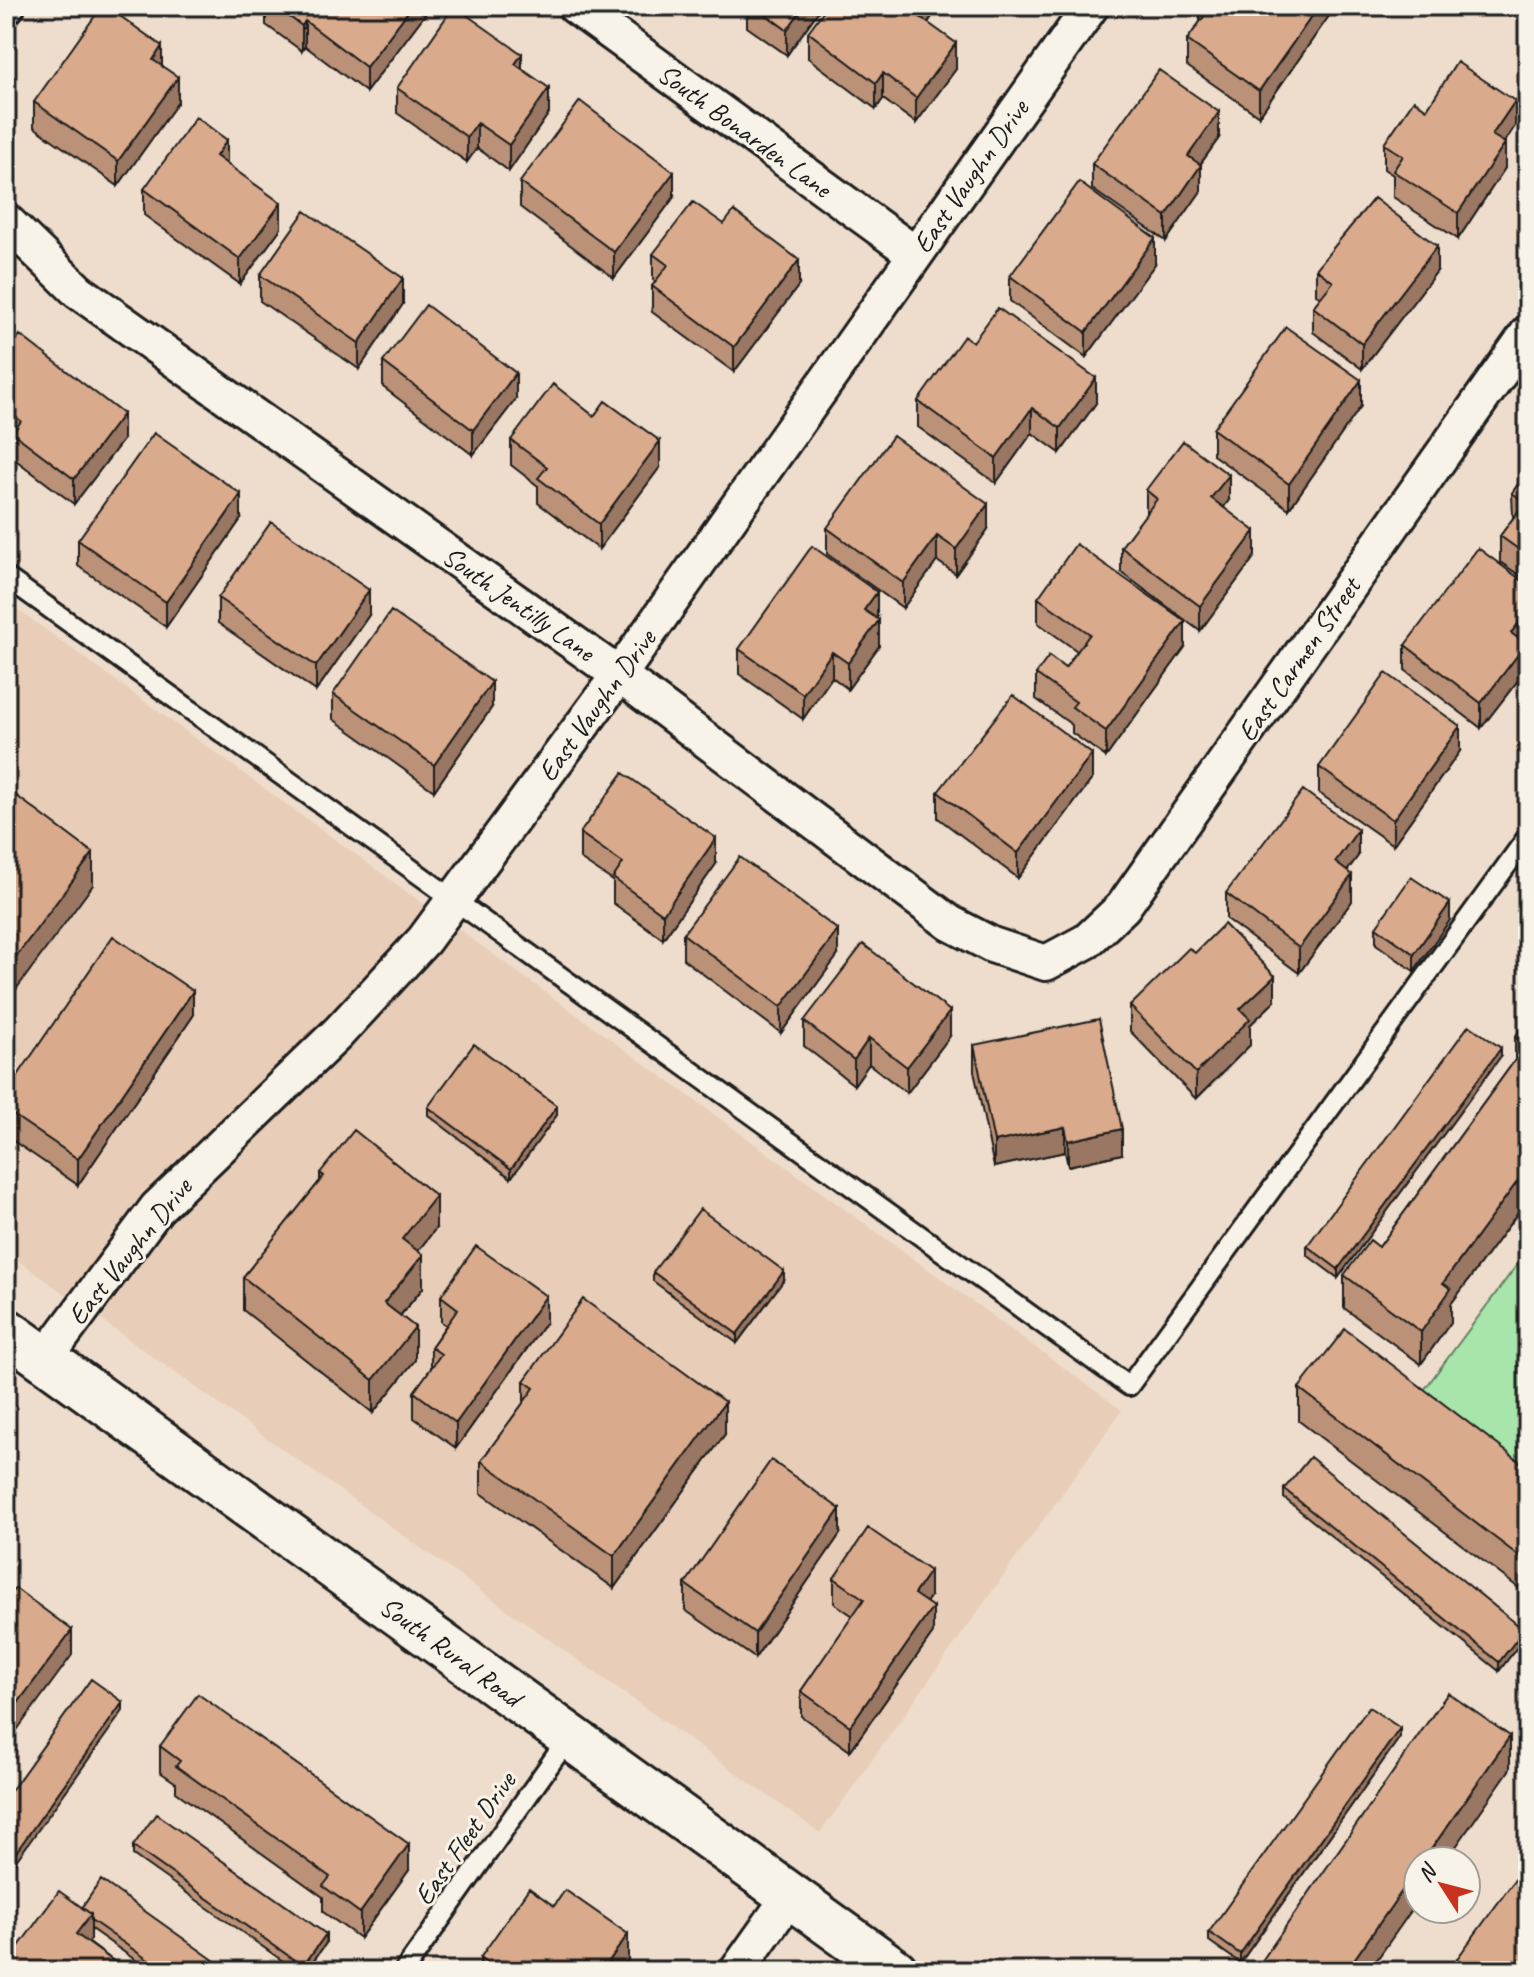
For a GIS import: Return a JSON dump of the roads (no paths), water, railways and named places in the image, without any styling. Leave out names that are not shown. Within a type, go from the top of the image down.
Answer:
[{"type":"main road","name":"South Rural Road","points":[[6,1331],[895,1971]]},
{"type":"street","name":"South Bonarden Lane","points":[[575,6],[915,254]]},
{"type":"street","name":"East Vaughn Drive","points":[[45,1359],[157,1208],[338,1033],[424,940],[619,675],[1091,6]]},
{"type":"street","name":"South Jentilly Lane","points":[[6,221],[78,291],[619,675],[950,923],[992,945],[1046,963]]},
{"type":"street","name":"East Carmen Street","points":[[1046,963],[1087,941],[1123,907],[1528,333]]},
{"type":"street","points":[[737,1971],[790,1896]]},
{"type":"lane","points":[[6,577],[1129,1386],[1528,836]]},
{"type":"lane","name":"East Fleet Drive","points":[[404,1971],[570,1736]]}]
